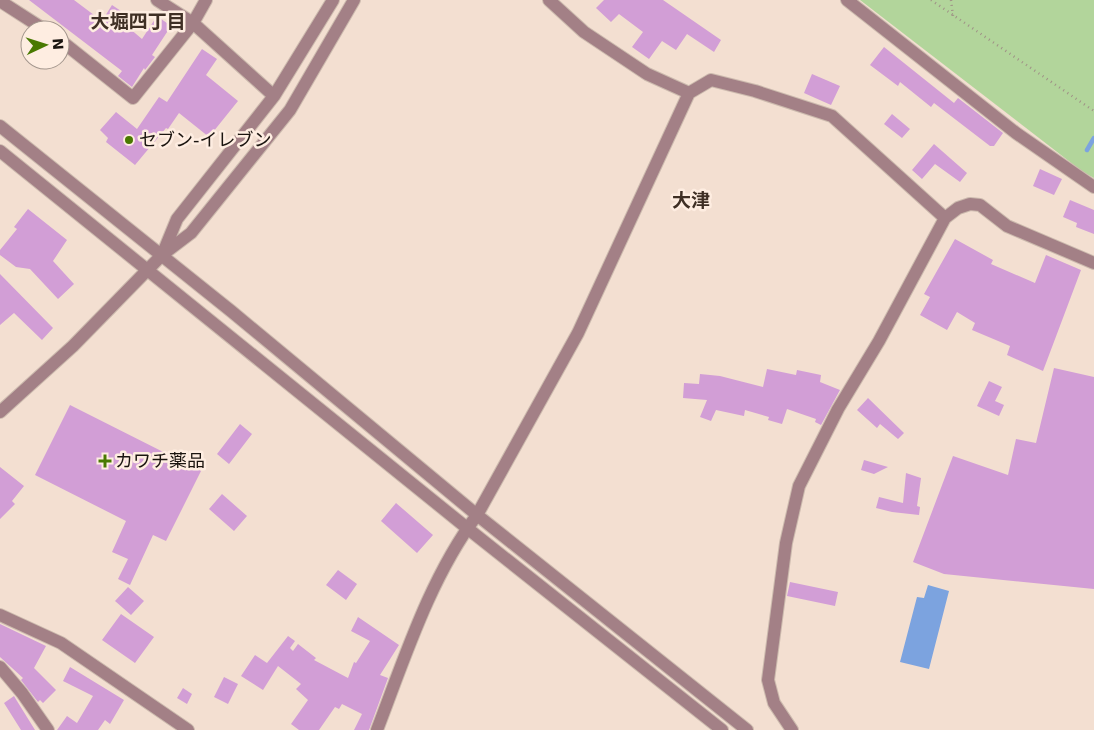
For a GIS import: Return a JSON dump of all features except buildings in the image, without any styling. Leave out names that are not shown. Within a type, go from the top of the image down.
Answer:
[{"type":"street","points":[[157,0],[193,23],[274,96]]},
{"type":"street","points":[[70,48],[134,98],[193,23],[206,0]]},
{"type":"street","points":[[162,255],[177,219],[274,96],[333,0]]},
{"type":"street","points":[[0,412],[73,346],[149,271],[162,255],[190,233],[290,110],[354,0]]},
{"type":"street","points":[[549,0],[584,32],[647,74],[689,93]]},
{"type":"street","points":[[847,0],[1016,133],[1094,187]]},
{"type":"street","points":[[0,1],[29,20]]},
{"type":"street","points":[[377,730],[413,636],[440,576],[467,528],[477,515],[578,333],[689,93],[711,80],[755,91],[832,116],[945,218]]},
{"type":"street","points":[[0,126],[162,255],[477,515],[747,730]]},
{"type":"street","points":[[0,151],[467,528],[722,730]]},
{"type":"street","points":[[792,730],[774,703],[768,680],[786,543],[799,486],[838,409],[878,341],[945,218],[958,208],[970,204],[980,205],[1007,226],[1094,263]]},
{"type":"street","points":[[0,615],[60,643],[188,730]]},
{"type":"street","points":[[0,667],[22,693],[48,730]]},
{"type":"path","points":[[931,0],[1094,111]]},
{"type":"path","points":[[951,0],[953,16]]},
{"type":"green space","points":[[860,0],[1094,0],[1094,178],[1083,172]]},
{"type":"water","points":[[928,585],[949,591],[929,669],[900,662],[917,597],[924,598]]},
{"type":"waterway","points":[[1087,150],[1094,138]]},
{"type":"place","name":"セブン-イレブン","points":[[129,140]]},
{"type":"place","name":"カワチ薬品","points":[[105,461]]},
{"type":"district","name":"大堀四丁目","points":[[138,21]]},
{"type":"district","name":"大津","points":[[691,200]]}]
